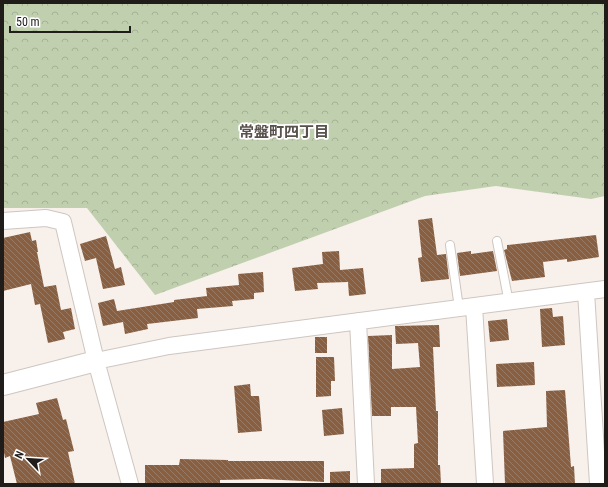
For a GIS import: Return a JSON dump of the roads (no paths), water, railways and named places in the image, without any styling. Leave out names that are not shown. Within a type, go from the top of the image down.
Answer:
[{"type":"street","points":[[3,221],[46,218],[63,222],[96,361],[130,484]]},
{"type":"street","points":[[3,385],[96,361],[169,346],[466,307],[509,303],[605,289]]},
{"type":"street","points":[[586,292],[598,484]]},
{"type":"street","points":[[466,307],[485,484]]},
{"type":"street","points":[[358,321],[366,484]]},
{"type":"lane","points":[[497,241],[509,303]]},
{"type":"lane","points":[[450,245],[466,307]]},
{"type":"district","name":"常盤町四丁目","points":[[284,132]]}]
